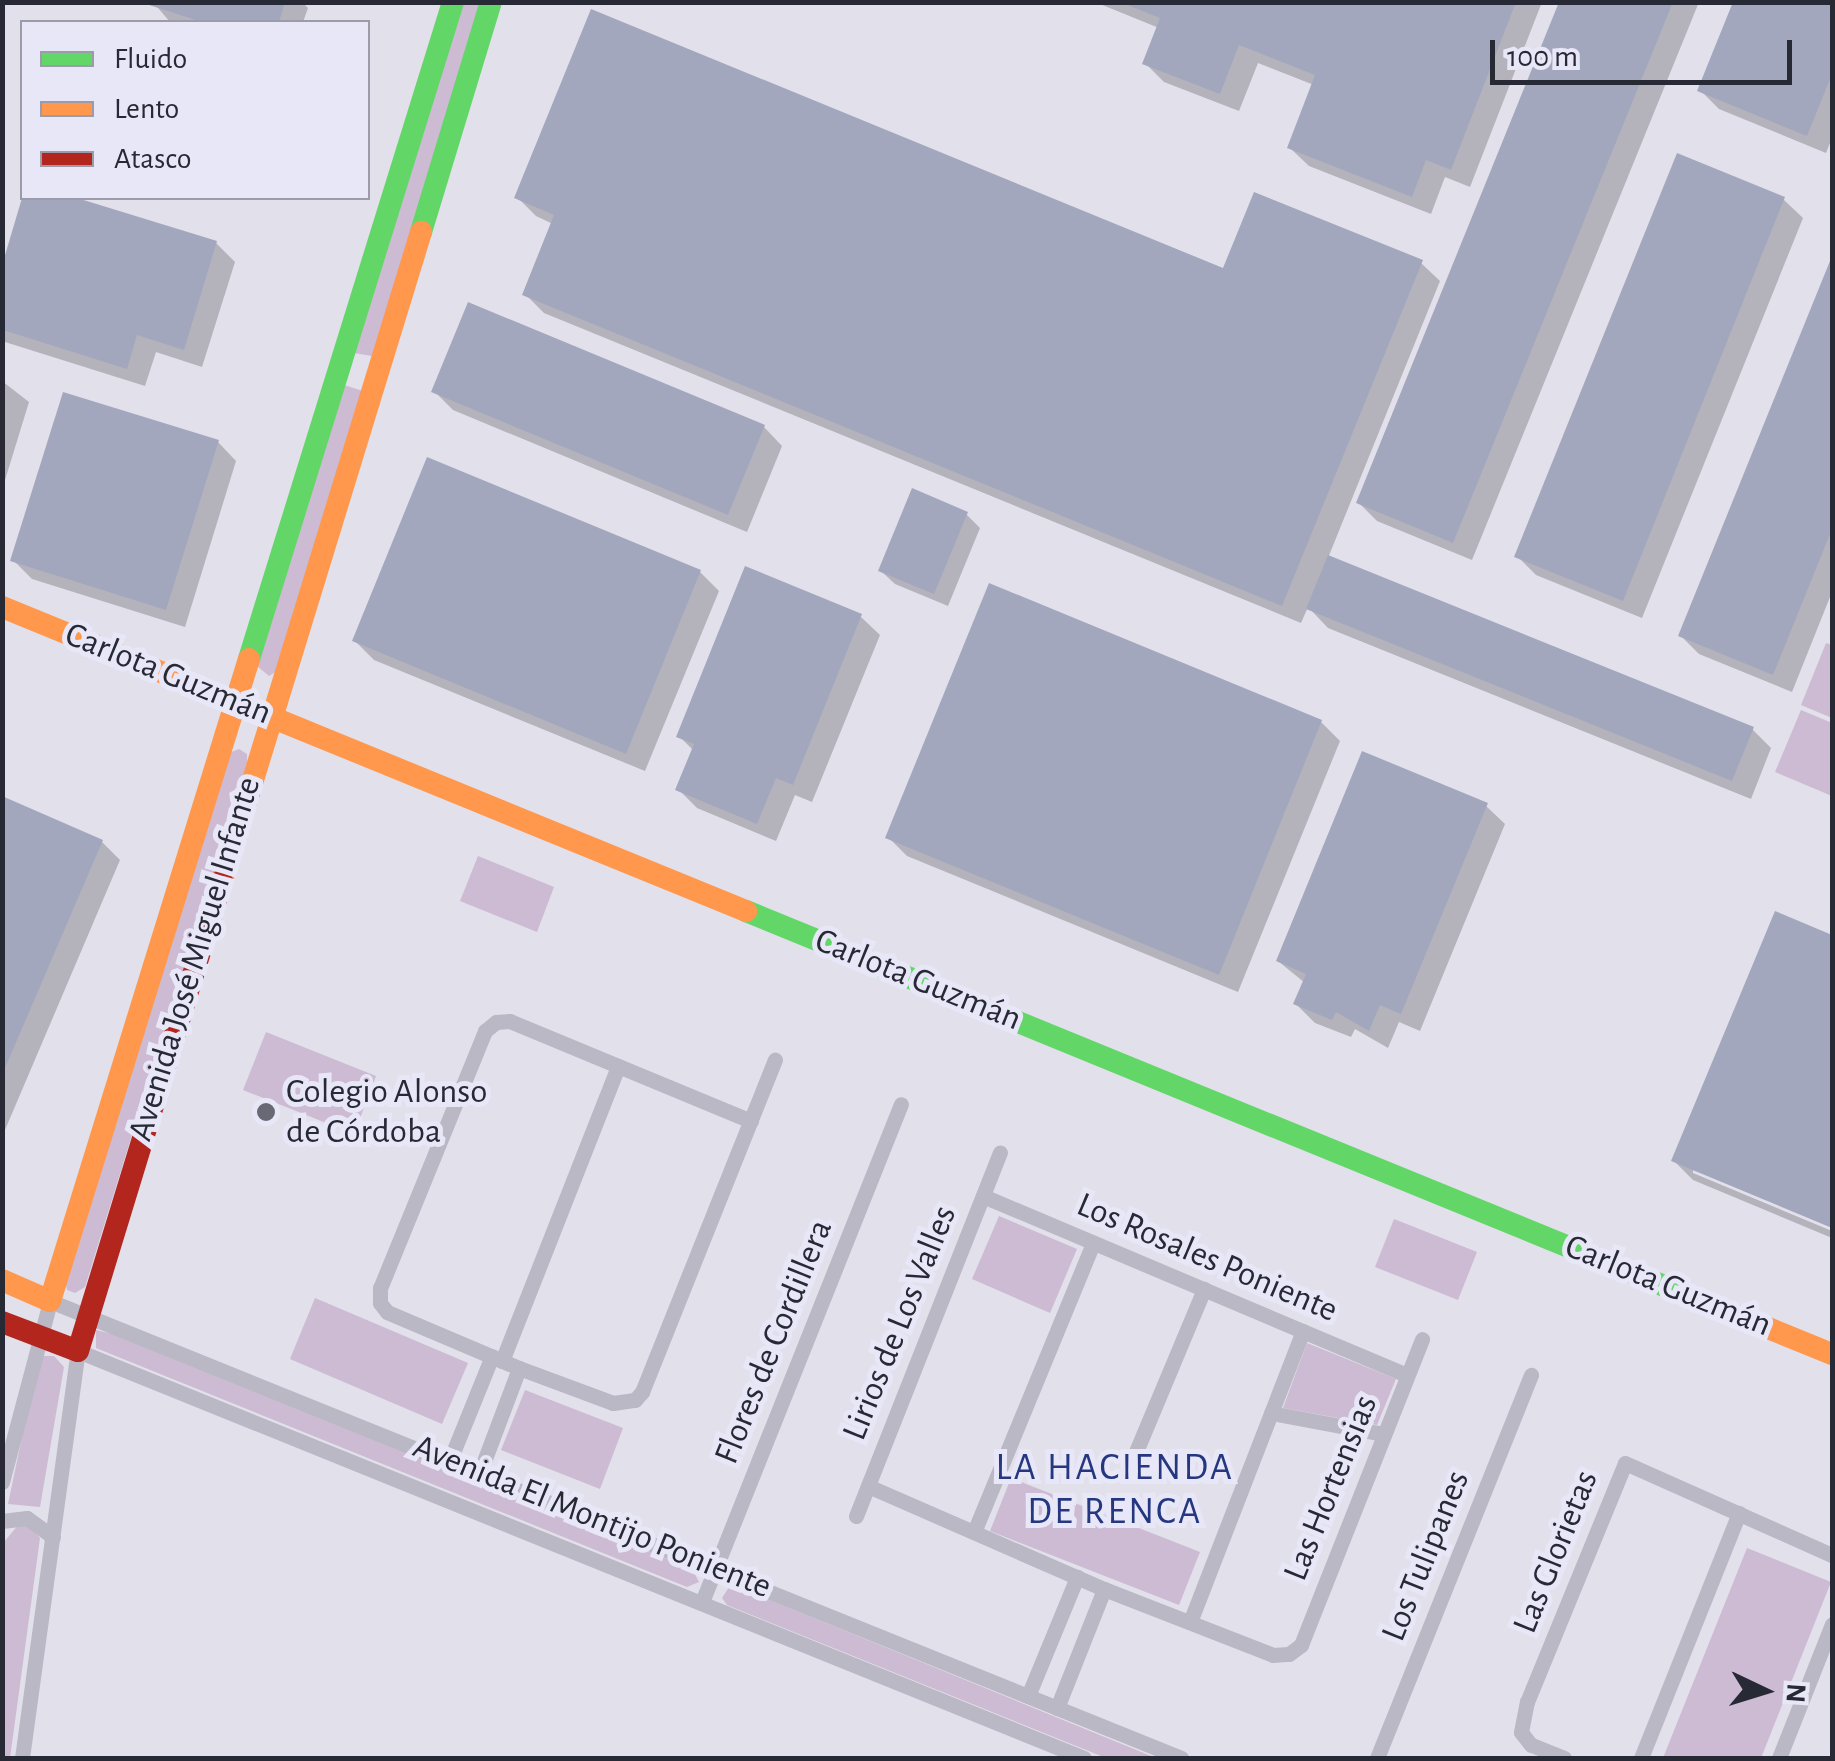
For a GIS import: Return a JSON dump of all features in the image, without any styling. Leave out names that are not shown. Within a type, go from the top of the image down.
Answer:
[{"type":"street","name":"Avenida José Miguel Infante","points":[[2,1482],[38,1335],[452,2]]},
{"type":"street","name":"Avenida José Miguel Infante","points":[[22,1758],[78,1350],[87,1313],[491,2]]},
{"type":"street","points":[[340,359],[355,374],[377,372]]},
{"type":"street","name":"Carlota Guzmán","points":[[2,606],[1832,1354]]},
{"type":"street","points":[[750,1121],[510,1021],[496,1022],[485,1031],[380,1288],[380,1303],[387,1312],[518,1368],[619,1405],[639,1396],[775,1060]]},
{"type":"street","points":[[450,1460],[497,1358],[618,1066]]},
{"type":"street","name":"Flores de Cordillera","points":[[702,1602],[901,1104]]},
{"type":"street","name":"Lirios de Los Valles","points":[[856,1516],[1000,1152]]},
{"type":"street","name":"Los Rosales Poniente","points":[[983,1196],[1407,1376]]},
{"type":"street","points":[[974,1532],[1093,1242]]},
{"type":"street","name":"Avenida El Montijo Poniente","points":[[2,1280],[1181,1758]]},
{"type":"street","points":[[1130,1466],[1204,1290]]},
{"type":"street","points":[[2,1322],[1084,1758]]},
{"type":"street","points":[[868,1486],[1104,1589],[1190,1622],[1303,1331]]},
{"type":"street","name":"Las Hortensias","points":[[1190,1622],[1273,1656],[1289,1654],[1301,1645],[1422,1339]]},
{"type":"street","points":[[480,1472],[518,1368]]},
{"type":"street","name":"Los Tulipanes","points":[[1377,1758],[1531,1376]]},
{"type":"street","points":[[1271,1413],[1384,1434]]},
{"type":"street","name":"Las Glorietas","points":[[1564,1758],[1531,1745],[1521,1732],[1527,1702],[1626,1463],[1832,1555]]},
{"type":"street","points":[[1642,1758],[1739,1513]]},
{"type":"street","points":[[2,1521],[27,1518],[52,1537]]},
{"type":"street","points":[[1028,1696],[1078,1577]]},
{"type":"street","points":[[1057,1708],[1104,1589]]},
{"type":"street","points":[[1779,1758],[1832,1624]]},
{"type":"shaded area","points":[[462,3],[481,3],[372,356],[354,353]]},
{"type":"shaded area","points":[[344,385],[363,391],[277,671],[269,676],[257,666]]},
{"type":"shaded area","points":[[1826,643],[1832,645],[1832,718],[1801,705]]},
{"type":"shaded area","points":[[1801,710],[1832,723],[1832,796],[1775,772]]},
{"type":"shaded area","points":[[239,749],[247,754],[247,763],[85,1287],[75,1293],[67,1290],[65,1280],[229,753]]},
{"type":"shaded area","points":[[478,856],[554,887],[537,932],[460,901]]},
{"type":"shaded area","points":[[266,1032],[376,1076],[354,1134],[243,1090]]},
{"type":"shaded area","points":[[999,1216],[1077,1249],[1050,1313],[972,1279]]},
{"type":"shaded area","points":[[1394,1219],[1477,1252],[1458,1300],[1375,1267]]},
{"type":"shaded area","points":[[315,1298],[468,1363],[442,1424],[290,1359]]},
{"type":"shaded area","points":[[96,1330],[121,1336],[692,1569],[699,1582],[687,1587],[96,1348]]},
{"type":"shaded area","points":[[1307,1343],[1396,1379],[1377,1425],[1283,1408]]},
{"type":"shaded area","points":[[54,1356],[64,1367],[40,1507],[8,1504],[38,1361]]},
{"type":"shaded area","points":[[525,1390],[623,1428],[600,1489],[501,1450]]},
{"type":"shaded area","points":[[1011,1478],[1200,1552],[1179,1605],[990,1531]]},
{"type":"shaded area","points":[[19,1524],[28,1525],[40,1538],[10,1758],[3,1758],[3,1556],[4,1542]]},
{"type":"shaded area","points":[[1747,1548],[1831,1582],[1761,1758],[1663,1758]]},
{"type":"shaded area","points":[[729,1587],[743,1589],[1156,1758],[1106,1758],[727,1605],[722,1598]]},
{"type":"building","points":[[285,2],[280,20],[196,20],[143,3]]},
{"type":"building","points":[[1120,2],[1516,2],[1451,170],[1426,160],[1412,197],[1287,148],[1315,75],[1239,45],[1220,94],[1142,64],[1160,18]]},
{"type":"building","points":[[1559,2],[1673,2],[1453,543],[1356,503]]},
{"type":"building","points":[[1733,2],[1832,2],[1832,74],[1807,136],[1697,91]]},
{"type":"building","points":[[591,9],[1223,268],[1254,192],[1423,260],[1282,606],[522,295],[554,215],[514,198]]},
{"type":"building","points":[[1677,153],[1785,197],[1623,601],[1514,557]]},
{"type":"building","points":[[21,200],[84,200],[217,241],[184,350],[137,335],[127,369],[3,330],[3,262]]},
{"type":"building","points":[[1832,256],[1832,529],[1773,675],[1678,636]]},
{"type":"building","points":[[468,302],[765,425],[728,515],[431,392]]},
{"type":"building","points":[[63,392],[219,440],[166,610],[10,561]]},
{"type":"building","points":[[427,457],[701,570],[626,754],[352,641]]},
{"type":"building","points":[[912,488],[968,512],[934,594],[878,571]]},
{"type":"building","points":[[1328,555],[1754,727],[1732,781],[1306,609]]},
{"type":"building","points":[[745,566],[862,614],[793,785],[776,778],[757,824],[675,790],[694,744],[676,737]]},
{"type":"building","points":[[989,583],[1322,720],[1219,975],[885,838]]},
{"type":"building","points":[[1362,751],[1488,803],[1401,1014],[1380,1005],[1369,1031],[1336,1012],[1332,1020],[1293,1004],[1306,974],[1276,961]]},
{"type":"building","points":[[2,796],[103,840],[2,1075]]},
{"type":"building","points":[[1775,911],[1832,935],[1832,1228],[1671,1161]]},
{"type":"traffic: fast","points":[[249,659],[453,2]]},
{"type":"traffic: fast","points":[[421,232],[491,2]]},
{"type":"traffic: fast","points":[[746,911],[1694,1298]]},
{"type":"traffic: slow","points":[[222,881],[421,232]]},
{"type":"traffic: slow","points":[[2,607],[746,911]]},
{"type":"traffic: slow","points":[[2,1280],[50,1301],[249,659]]},
{"type":"traffic: slow","points":[[1694,1298],[1832,1354]]},
{"type":"traffic: jam","points":[[2,1322],[78,1351],[222,881]]},
{"type":"place","name":"Colegio Alonso de Córdoba","points":[[266,1112]]},
{"type":"district","name":"LA HACIENDA DE RENCA","points":[[1115,1491]]}]
